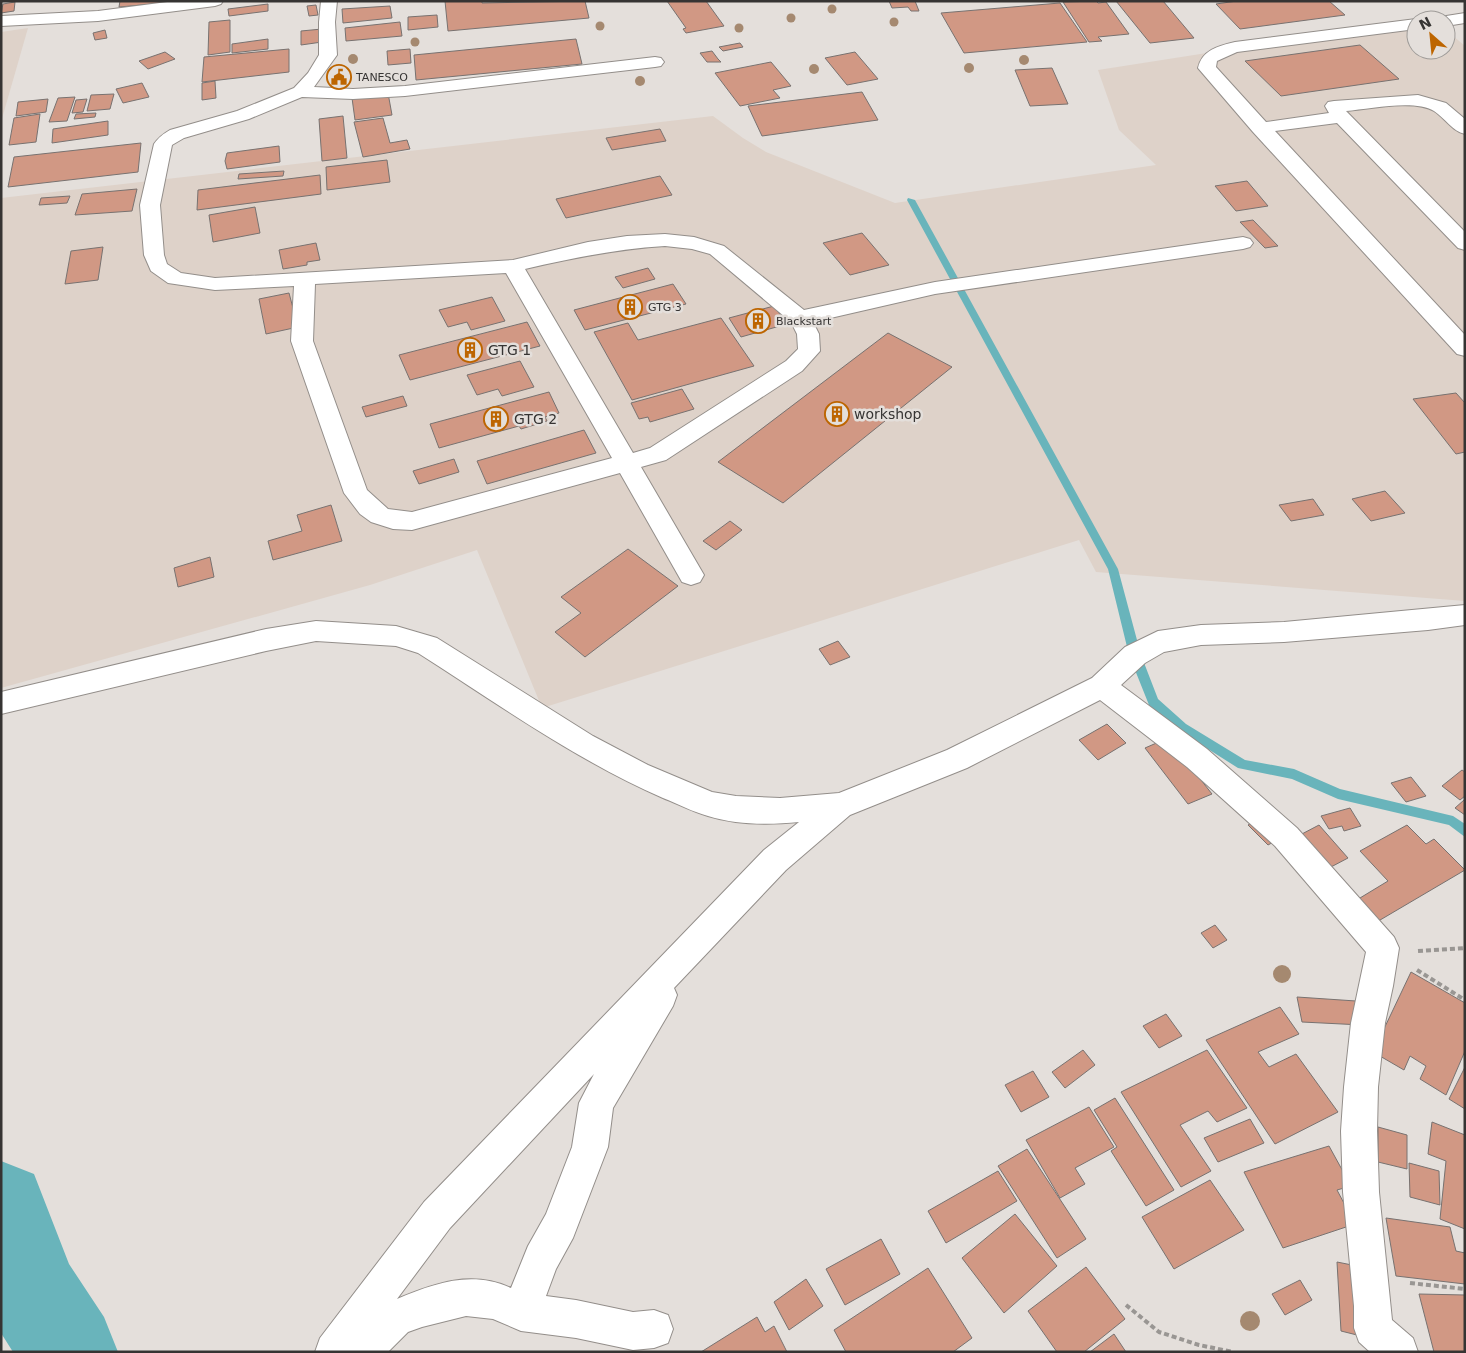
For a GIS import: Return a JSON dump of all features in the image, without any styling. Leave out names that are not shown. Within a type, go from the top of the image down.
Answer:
[{"type":"street","points":[[1,21],[98,16],[215,1]]},
{"type":"street","points":[[300,92],[315,76],[328,55],[327,22],[329,1]]},
{"type":"street","points":[[1406,25],[1235,47],[1222,51],[1209,59],[1207,68],[1260,128],[1465,348]]},
{"type":"street","points":[[305,279],[302,340],[356,493],[373,513],[390,520],[412,521],[658,454],[794,366],[808,351],[808,334],[800,318],[717,250],[694,242],[666,240],[627,242],[588,248],[513,266],[215,284],[175,279],[158,267],[154,255],[150,205],[163,144],[167,139],[243,115],[300,92],[353,94],[405,91],[655,62]]},
{"type":"street","points":[[1465,129],[1440,107],[1418,100],[1334,106],[1341,117],[1465,244]]},
{"type":"street","points":[[1260,128],[1341,117]]},
{"type":"street","points":[[800,318],[935,288],[1243,243]]},
{"type":"street","points":[[513,266],[691,576]]},
{"type":"street","points":[[334,1352],[437,1215],[775,860],[840,806],[957,758],[1102,686],[1135,655],[1158,642],[1201,635],[1284,632],[1428,620],[1465,615]]},
{"type":"street","points":[[1,703],[266,640],[299,634],[316,632],[388,636],[427,645],[583,744],[638,774],[709,804],[736,809],[780,811],[840,806]]},
{"type":"street","points":[[1102,686],[1197,758],[1286,837],[1383,948],[1377,986],[1368,1023],[1361,1087],[1359,1131],[1361,1192],[1373,1306],[1373,1328],[1399,1352]]},
{"type":"street","points":[[521,1312],[540,1259],[560,1225],[590,1146],[596,1103],[687,953]]},
{"type":"street","points":[[359,1352],[395,1319],[421,1308],[466,1296],[495,1300],[521,1312],[576,1319],[633,1331],[654,1329]]},
{"type":"path","points":[[1383,948],[1422,952],[1465,948]]},
{"type":"path","points":[[1383,948],[1465,1000]]},
{"type":"path","points":[[1126,1305],[1159,1332],[1199,1345],[1233,1352]]},
{"type":"shaded area","points":[[28,28],[1,122],[1,32]]},
{"type":"shaded area","points":[[1406,31],[1406,60],[1456,60],[1456,38],[1465,46],[1465,601],[1096,572],[1079,540],[542,708],[477,550],[370,585],[1,688],[1,198],[713,116],[766,152],[895,203],[1156,165],[1119,130],[1098,70],[1226,50]]},
{"type":"building","points":[[120,1],[166,1],[165,3],[119,7]]},
{"type":"building","points":[[445,1],[482,1],[482,3],[585,1],[589,18],[448,31]]},
{"type":"building","points":[[667,1],[706,1],[724,26],[686,33],[683,29],[686,28]]},
{"type":"building","points":[[889,1],[915,1],[919,11],[911,11],[908,7],[892,8]]},
{"type":"building","points":[[1096,1],[1098,3],[1106,2],[1129,34],[1098,37],[1102,41],[1089,42],[1063,2]]},
{"type":"building","points":[[1116,1],[1163,1],[1194,38],[1150,43]]},
{"type":"building","points":[[1237,1],[1329,1],[1345,15],[1240,29],[1216,4]]},
{"type":"building","points":[[15,2],[14,11],[1,13],[3,4]]},
{"type":"building","points":[[1060,3],[1087,42],[964,53],[941,13]]},
{"type":"building","points":[[268,4],[268,11],[229,16],[228,9]]},
{"type":"building","points":[[316,5],[318,15],[309,16],[307,6]]},
{"type":"building","points":[[390,6],[392,18],[343,23],[342,9]]},
{"type":"building","points":[[437,15],[438,27],[408,30],[408,17]]},
{"type":"building","points":[[230,20],[230,52],[208,55],[209,22]]},
{"type":"building","points":[[400,22],[402,36],[346,41],[345,28]]},
{"type":"building","points":[[322,29],[322,42],[301,45],[301,31]]},
{"type":"building","points":[[105,30],[107,38],[95,40],[93,33]]},
{"type":"building","points":[[268,39],[268,49],[232,53],[232,44]]},
{"type":"building","points":[[576,39],[582,64],[416,80],[414,55]]},
{"type":"building","points":[[740,43],[743,47],[723,51],[719,47]]},
{"type":"building","points":[[1360,45],[1399,79],[1281,96],[1245,61]]},
{"type":"building","points":[[289,49],[289,72],[202,82],[204,57]]},
{"type":"building","points":[[410,49],[411,63],[388,65],[387,51]]},
{"type":"building","points":[[712,51],[721,62],[707,62],[700,53]]},
{"type":"building","points":[[165,52],[175,59],[148,69],[139,61]]},
{"type":"building","points":[[855,52],[878,79],[847,85],[825,58]]},
{"type":"building","points":[[771,62],[791,86],[773,90],[780,98],[740,106],[715,73]]},
{"type":"building","points":[[1052,68],[1068,104],[1030,106],[1015,70]]},
{"type":"building","points":[[215,81],[216,98],[202,100],[202,83]]},
{"type":"building","points":[[142,83],[149,97],[123,103],[116,89]]},
{"type":"building","points":[[862,92],[878,120],[762,136],[748,106]]},
{"type":"building","points":[[388,93],[392,115],[355,120],[352,98]]},
{"type":"building","points":[[114,94],[110,109],[87,111],[91,95]]},
{"type":"building","points":[[75,97],[67,121],[49,122],[58,98]]},
{"type":"building","points":[[48,99],[46,112],[16,116],[18,102]]},
{"type":"building","points":[[87,99],[83,112],[72,113],[76,100]]},
{"type":"building","points":[[96,113],[95,117],[74,119],[76,114]]},
{"type":"building","points":[[40,114],[36,142],[9,145],[14,118]]},
{"type":"building","points":[[343,116],[347,158],[322,161],[319,119]]},
{"type":"building","points":[[383,118],[390,143],[407,140],[410,149],[363,157],[354,122]]},
{"type":"building","points":[[108,121],[108,135],[52,143],[53,129]]},
{"type":"building","points":[[660,129],[666,141],[612,150],[606,138]]},
{"type":"building","points":[[141,143],[138,172],[8,187],[14,157]]},
{"type":"building","points":[[279,146],[280,162],[227,169],[225,161],[227,153]]},
{"type":"building","points":[[387,160],[390,182],[327,190],[326,167]]},
{"type":"building","points":[[284,171],[283,176],[238,179],[239,174]]},
{"type":"building","points":[[320,175],[321,194],[197,210],[198,190]]},
{"type":"building","points":[[660,176],[672,195],[566,218],[556,199]]},
{"type":"building","points":[[1247,181],[1268,206],[1236,211],[1215,186]]},
{"type":"building","points":[[137,189],[132,211],[75,215],[82,194]]},
{"type":"building","points":[[70,196],[67,203],[39,205],[41,198]]},
{"type":"building","points":[[255,207],[260,233],[213,242],[209,215]]},
{"type":"building","points":[[1253,220],[1278,246],[1265,248],[1240,222]]},
{"type":"building","points":[[862,233],[889,265],[850,275],[823,243]]},
{"type":"building","points":[[316,243],[320,260],[307,262],[307,265],[283,269],[279,250]]},
{"type":"building","points":[[103,247],[98,280],[65,284],[71,251]]},
{"type":"building","points":[[648,268],[655,279],[623,288],[615,277]]},
{"type":"building","name":"GTG 3","points":[[673,284],[686,304],[585,330],[574,310]]},
{"type":"building","points":[[289,293],[298,327],[266,334],[259,299]]},
{"type":"building","points":[[492,297],[505,321],[471,330],[467,322],[448,327],[439,310]]},
{"type":"building","name":"Blackstart","points":[[774,306],[787,324],[741,337],[729,318]]},
{"type":"building","points":[[721,318],[754,366],[632,400],[594,332],[628,323],[638,340]]},
{"type":"building","name":"GTG 1","points":[[527,322],[540,346],[410,380],[399,355]]},
{"type":"building","name":"workshop","points":[[888,333],[952,367],[783,503],[718,462]]},
{"type":"building","points":[[520,361],[534,387],[502,396],[498,389],[477,395],[467,375]]},
{"type":"building","points":[[682,389],[694,409],[650,422],[648,417],[639,419],[631,403]]},
{"type":"building","name":"GTG 2","points":[[549,392],[559,413],[545,417],[547,421],[521,429],[519,426],[439,448],[430,424]]},
{"type":"building","points":[[1456,393],[1465,403],[1465,452],[1456,454],[1413,399]]},
{"type":"building","points":[[403,396],[407,406],[366,417],[362,407]]},
{"type":"building","points":[[584,430],[596,453],[487,484],[477,461]]},
{"type":"building","points":[[454,459],[459,472],[419,484],[413,471]]},
{"type":"building","points":[[1385,491],[1405,513],[1371,521],[1352,499]]},
{"type":"building","points":[[1313,499],[1324,515],[1291,521],[1279,505]]},
{"type":"building","points":[[331,505],[342,541],[273,560],[268,541],[302,531],[297,515]]},
{"type":"building","points":[[730,521],[742,530],[716,550],[703,541]]},
{"type":"building","points":[[628,549],[678,586],[585,657],[555,632],[581,613],[561,597]]},
{"type":"building","points":[[210,557],[214,577],[178,587],[174,568]]},
{"type":"building","points":[[838,641],[850,657],[830,665],[819,649]]},
{"type":"building","points":[[1107,724],[1126,743],[1098,760],[1079,740]]},
{"type":"building","points":[[1168,738],[1212,794],[1188,804],[1145,748]]},
{"type":"building","points":[[1462,770],[1465,772],[1465,796],[1460,800],[1442,786]]},
{"type":"building","points":[[1411,777],[1426,796],[1406,802],[1391,783]]},
{"type":"building","points":[[1465,800],[1465,815],[1455,808]]},
{"type":"building","points":[[1350,808],[1361,826],[1344,831],[1342,826],[1329,829],[1321,816]]},
{"type":"building","points":[[1260,818],[1279,839],[1268,845],[1248,825]]},
{"type":"building","points":[[1319,825],[1348,858],[1329,868],[1300,835]]},
{"type":"building","points":[[1407,825],[1426,844],[1434,839],[1465,870],[1375,923],[1355,901],[1388,881],[1360,851]]},
{"type":"building","points":[[1215,925],[1227,940],[1213,948],[1201,933]]},
{"type":"building","points":[[1411,972],[1465,1003],[1465,1051],[1446,1095],[1420,1079],[1426,1066],[1410,1056],[1404,1070],[1373,1052]]},
{"type":"building","points":[[1297,997],[1356,1001],[1362,1025],[1302,1022]]},
{"type":"building","points":[[1280,1007],[1299,1034],[1258,1052],[1269,1067],[1296,1054],[1338,1112],[1275,1144],[1206,1040]]},
{"type":"building","points":[[1166,1014],[1182,1036],[1159,1048],[1143,1026]]},
{"type":"building","points":[[1083,1050],[1095,1065],[1065,1088],[1052,1072]]},
{"type":"building","points":[[1207,1050],[1247,1108],[1217,1122],[1208,1111],[1180,1125],[1211,1171],[1181,1187],[1121,1092]]},
{"type":"building","points":[[1465,1067],[1465,1109],[1449,1099]]},
{"type":"building","points":[[1033,1071],[1049,1097],[1021,1112],[1005,1085]]},
{"type":"building","points":[[1115,1098],[1174,1190],[1146,1206],[1111,1151],[1117,1147],[1094,1110]]},
{"type":"building","points":[[1089,1107],[1114,1147],[1075,1168],[1085,1184],[1060,1198],[1026,1140]]},
{"type":"building","points":[[1250,1119],[1264,1143],[1218,1162],[1204,1138]]},
{"type":"building","points":[[1432,1122],[1465,1135],[1465,1229],[1440,1219],[1446,1161],[1428,1154]]},
{"type":"building","points":[[1378,1127],[1407,1135],[1407,1169],[1378,1162]]},
{"type":"building","points":[[1329,1146],[1351,1186],[1337,1190],[1355,1224],[1283,1248],[1244,1172]]},
{"type":"building","points":[[1027,1149],[1086,1239],[1057,1258],[998,1166]]},
{"type":"building","points":[[1409,1163],[1439,1171],[1440,1205],[1410,1197]]},
{"type":"building","points":[[998,1171],[1017,1201],[946,1243],[928,1211]]},
{"type":"building","points":[[1210,1180],[1244,1230],[1174,1269],[1142,1217]]},
{"type":"building","points":[[1015,1214],[1057,1266],[1004,1313],[962,1258]]},
{"type":"building","points":[[1386,1218],[1450,1227],[1456,1251],[1465,1253],[1465,1284],[1396,1276]]},
{"type":"building","points":[[881,1239],[900,1274],[845,1305],[826,1269]]},
{"type":"building","points":[[1337,1262],[1352,1265],[1357,1335],[1341,1331]]},
{"type":"building","points":[[1086,1267],[1125,1319],[1084,1352],[1057,1352],[1028,1311]]},
{"type":"building","points":[[928,1268],[972,1338],[953,1352],[846,1352],[834,1330]]},
{"type":"building","points":[[806,1279],[823,1306],[789,1330],[774,1302]]},
{"type":"building","points":[[1300,1280],[1312,1300],[1285,1315],[1272,1294]]},
{"type":"building","points":[[1419,1294],[1465,1295],[1465,1352],[1434,1352]]},
{"type":"building","points":[[757,1317],[765,1332],[774,1326],[787,1352],[701,1352]]},
{"type":"building","points":[[1114,1334],[1126,1352],[1090,1352]]},
{"type":"waterway","points":[[911,200],[1113,569],[1135,655],[1153,702],[1182,727],[1242,764],[1294,774],[1338,794],[1453,821],[1465,832]]},
{"type":"waterway","points":[[1,1207],[32,1294],[69,1352]]},
{"type":"place","name":"TANESCO","points":[[339,77]]},
{"type":"place","name":"GTG 3","points":[[630,307]]},
{"type":"place","name":"Blackstart","points":[[758,321]]},
{"type":"place","name":"GTG 1","points":[[470,350]]},
{"type":"place","name":"workshop","points":[[837,414]]},
{"type":"place","name":"GTG 2","points":[[496,419]]}]
